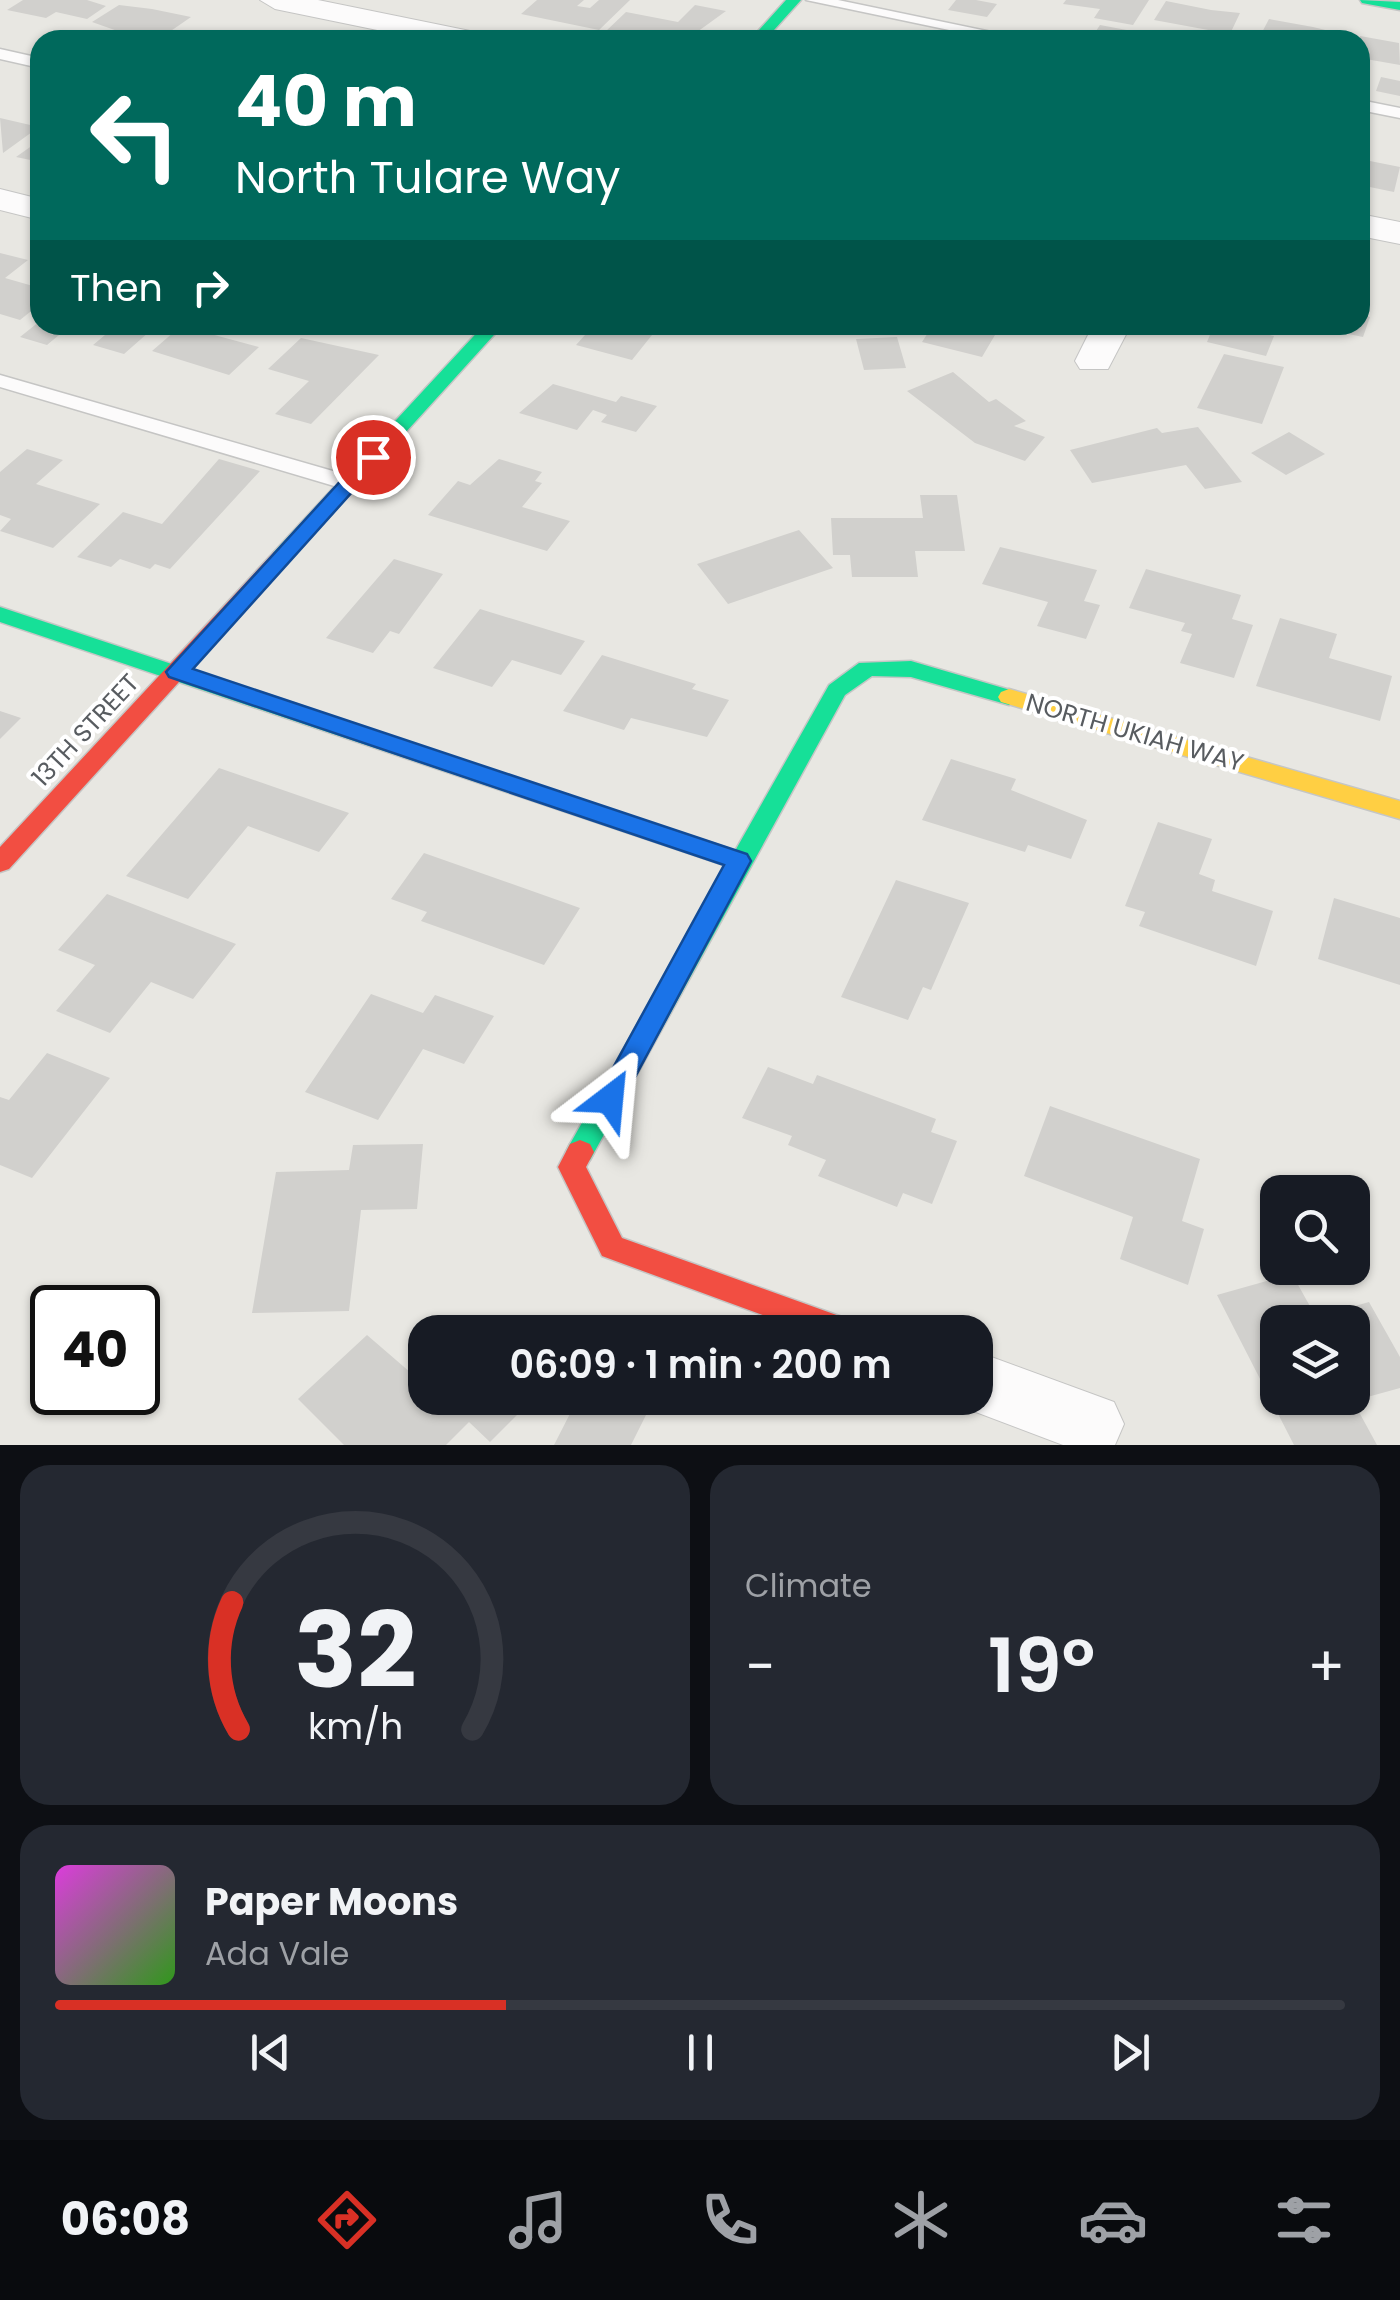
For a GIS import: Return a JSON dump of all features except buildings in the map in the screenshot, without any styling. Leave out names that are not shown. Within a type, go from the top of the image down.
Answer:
[{"type":"street","points":[[275,0],[421,30]]},
{"type":"street","points":[[766,30],[794,0]]},
{"type":"street","points":[[1367,0],[1400,6]]},
{"type":"street","points":[[0,199],[30,207]]},
{"type":"street","points":[[1370,227],[1400,233]]},
{"type":"street","name":"13TH STREET","points":[[0,863],[483,335]]},
{"type":"street","points":[[1094,361],[1107,335]]},
{"type":"street","points":[[0,614],[739,861],[572,1168],[612,1246],[798,1315]]},
{"type":"street","name":"NORTH UKIAH WAY","points":[[739,861],[837,690],[867,668],[911,669],[1400,810]]},
{"type":"street","points":[[993,1388],[1091,1424]]},
{"type":"lane","points":[[814,0],[970,30]]},
{"type":"lane","points":[[0,54],[30,61]]},
{"type":"lane","points":[[1370,107],[1400,113]]},
{"type":"lane","points":[[0,381],[349,484]]},
{"type":"traffic: fast","points":[[766,30],[794,0]]},
{"type":"traffic: fast","points":[[1367,0],[1400,6]]},
{"type":"traffic: fast","points":[[281,557],[485,335]]},
{"type":"traffic: fast","points":[[0,614],[739,861]]},
{"type":"traffic: fast","points":[[580,1152],[837,690],[867,668],[911,669],[1009,697]]},
{"type":"traffic: slow","points":[[1009,697],[1400,810]]},
{"type":"traffic: jam","points":[[0,863],[281,557]]},
{"type":"traffic: jam","points":[[580,1152],[572,1167],[612,1247],[798,1315]]},
{"type":"route","points":[[373,457],[177,672],[739,861],[610,1099]]}]
